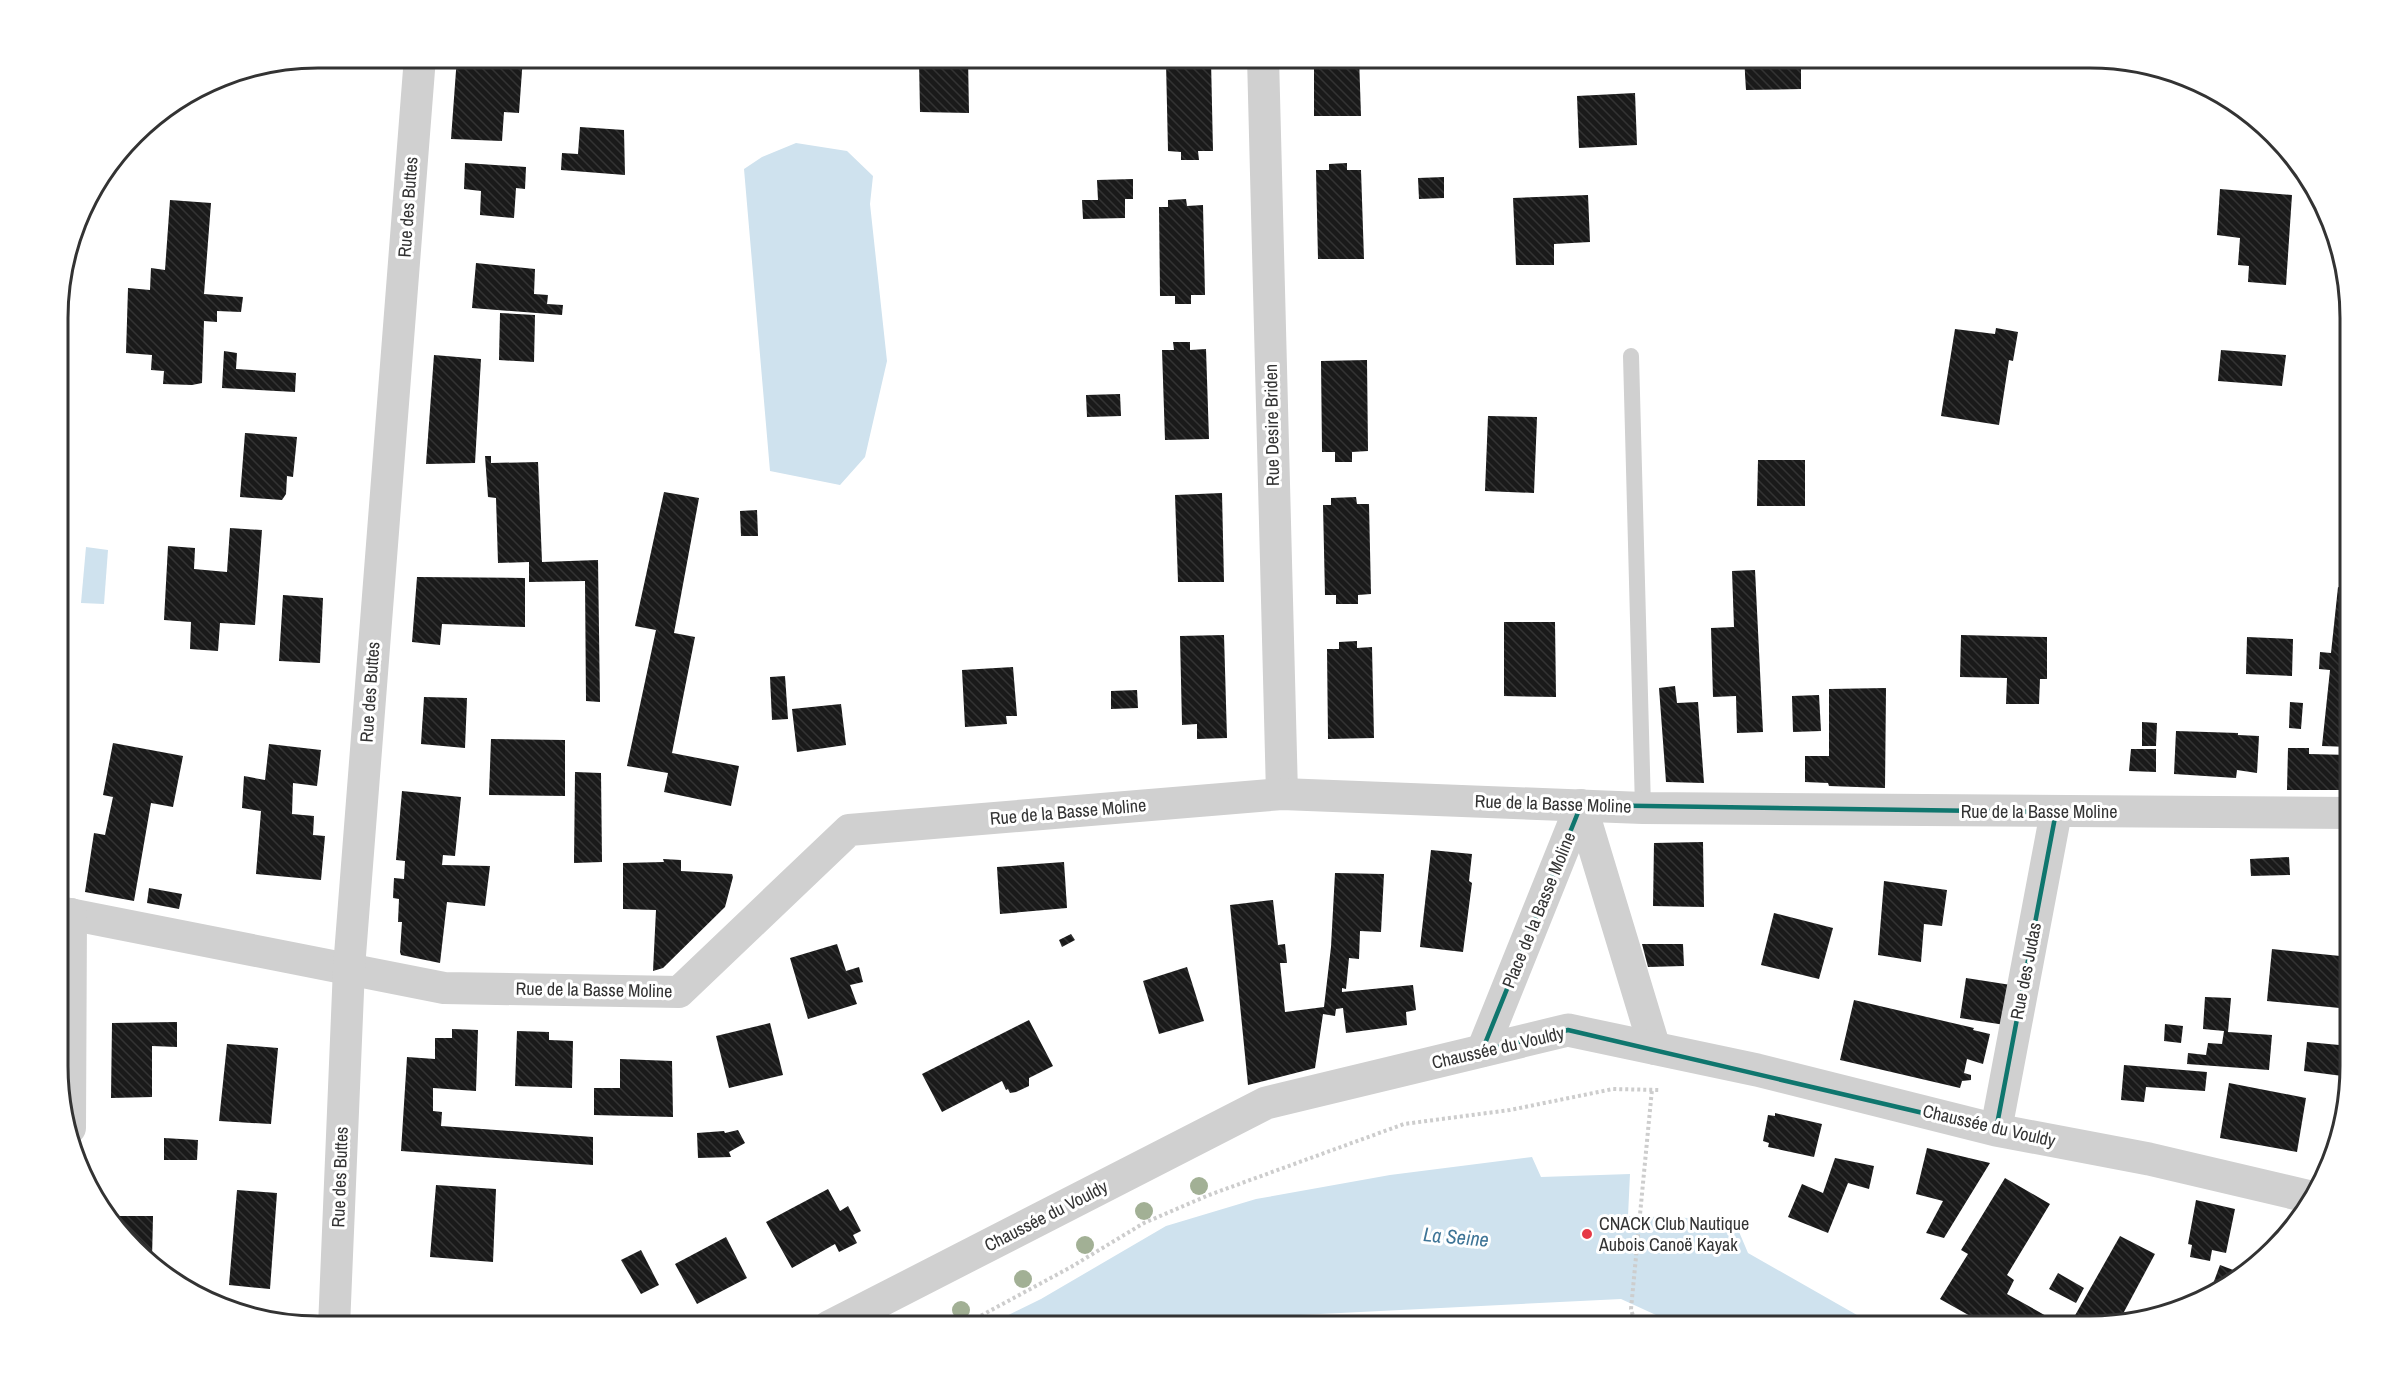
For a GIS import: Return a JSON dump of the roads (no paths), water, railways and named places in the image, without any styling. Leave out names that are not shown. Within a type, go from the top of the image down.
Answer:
[{"type":"street","name":"Rue des Buttes","points":[[334,1316],[349,968],[419,68]]},
{"type":"street","name":"Rue Desire Briden","points":[[1263,68],[1282,794]]},
{"type":"street","name":"Rue de la Basse Moline","points":[[68,914],[444,988],[680,992],[849,830],[1282,794],[1643,808],[2340,813]]},
{"type":"street","name":"Place de la Basse Moline","points":[[1581,805],[1655,1048]]},
{"type":"street","name":"Place de la Basse Moline","points":[[1482,1051],[1581,805]]},
{"type":"street","name":"Rue des Judas","points":[[1996,1130],[2056,812]]},
{"type":"street","name":"Chaussée du Vouldy","points":[[850,1316],[1266,1103],[1568,1030],[1757,1070],[1996,1130],[2149,1159],[2305,1196]]},
{"type":"street","name":"Rue de la Basse Moline","points":[[68,1042],[69,1092]]},
{"type":"lane","points":[[1631,356],[1643,808]]},
{"type":"water","points":[[796,143],[847,151],[873,176],[870,204],[887,361],[865,457],[840,485],[770,471],[744,169],[762,157]]},
{"type":"water","points":[[86,547],[108,550],[104,604],[81,603]]},
{"type":"water","name":"La Seine","points":[[1532,1157],[1541,1177],[1630,1174],[1628,1216],[1721,1219],[1737,1227],[1748,1253],[1859,1316],[1661,1316],[1621,1299],[1278,1316],[1006,1316],[1041,1299],[1166,1226],[1256,1199],[1390,1175]]},
{"type":"place","name":"CNACK Club Nautique Aubois Canoë Kayak","points":[[1587,1234]]}]
